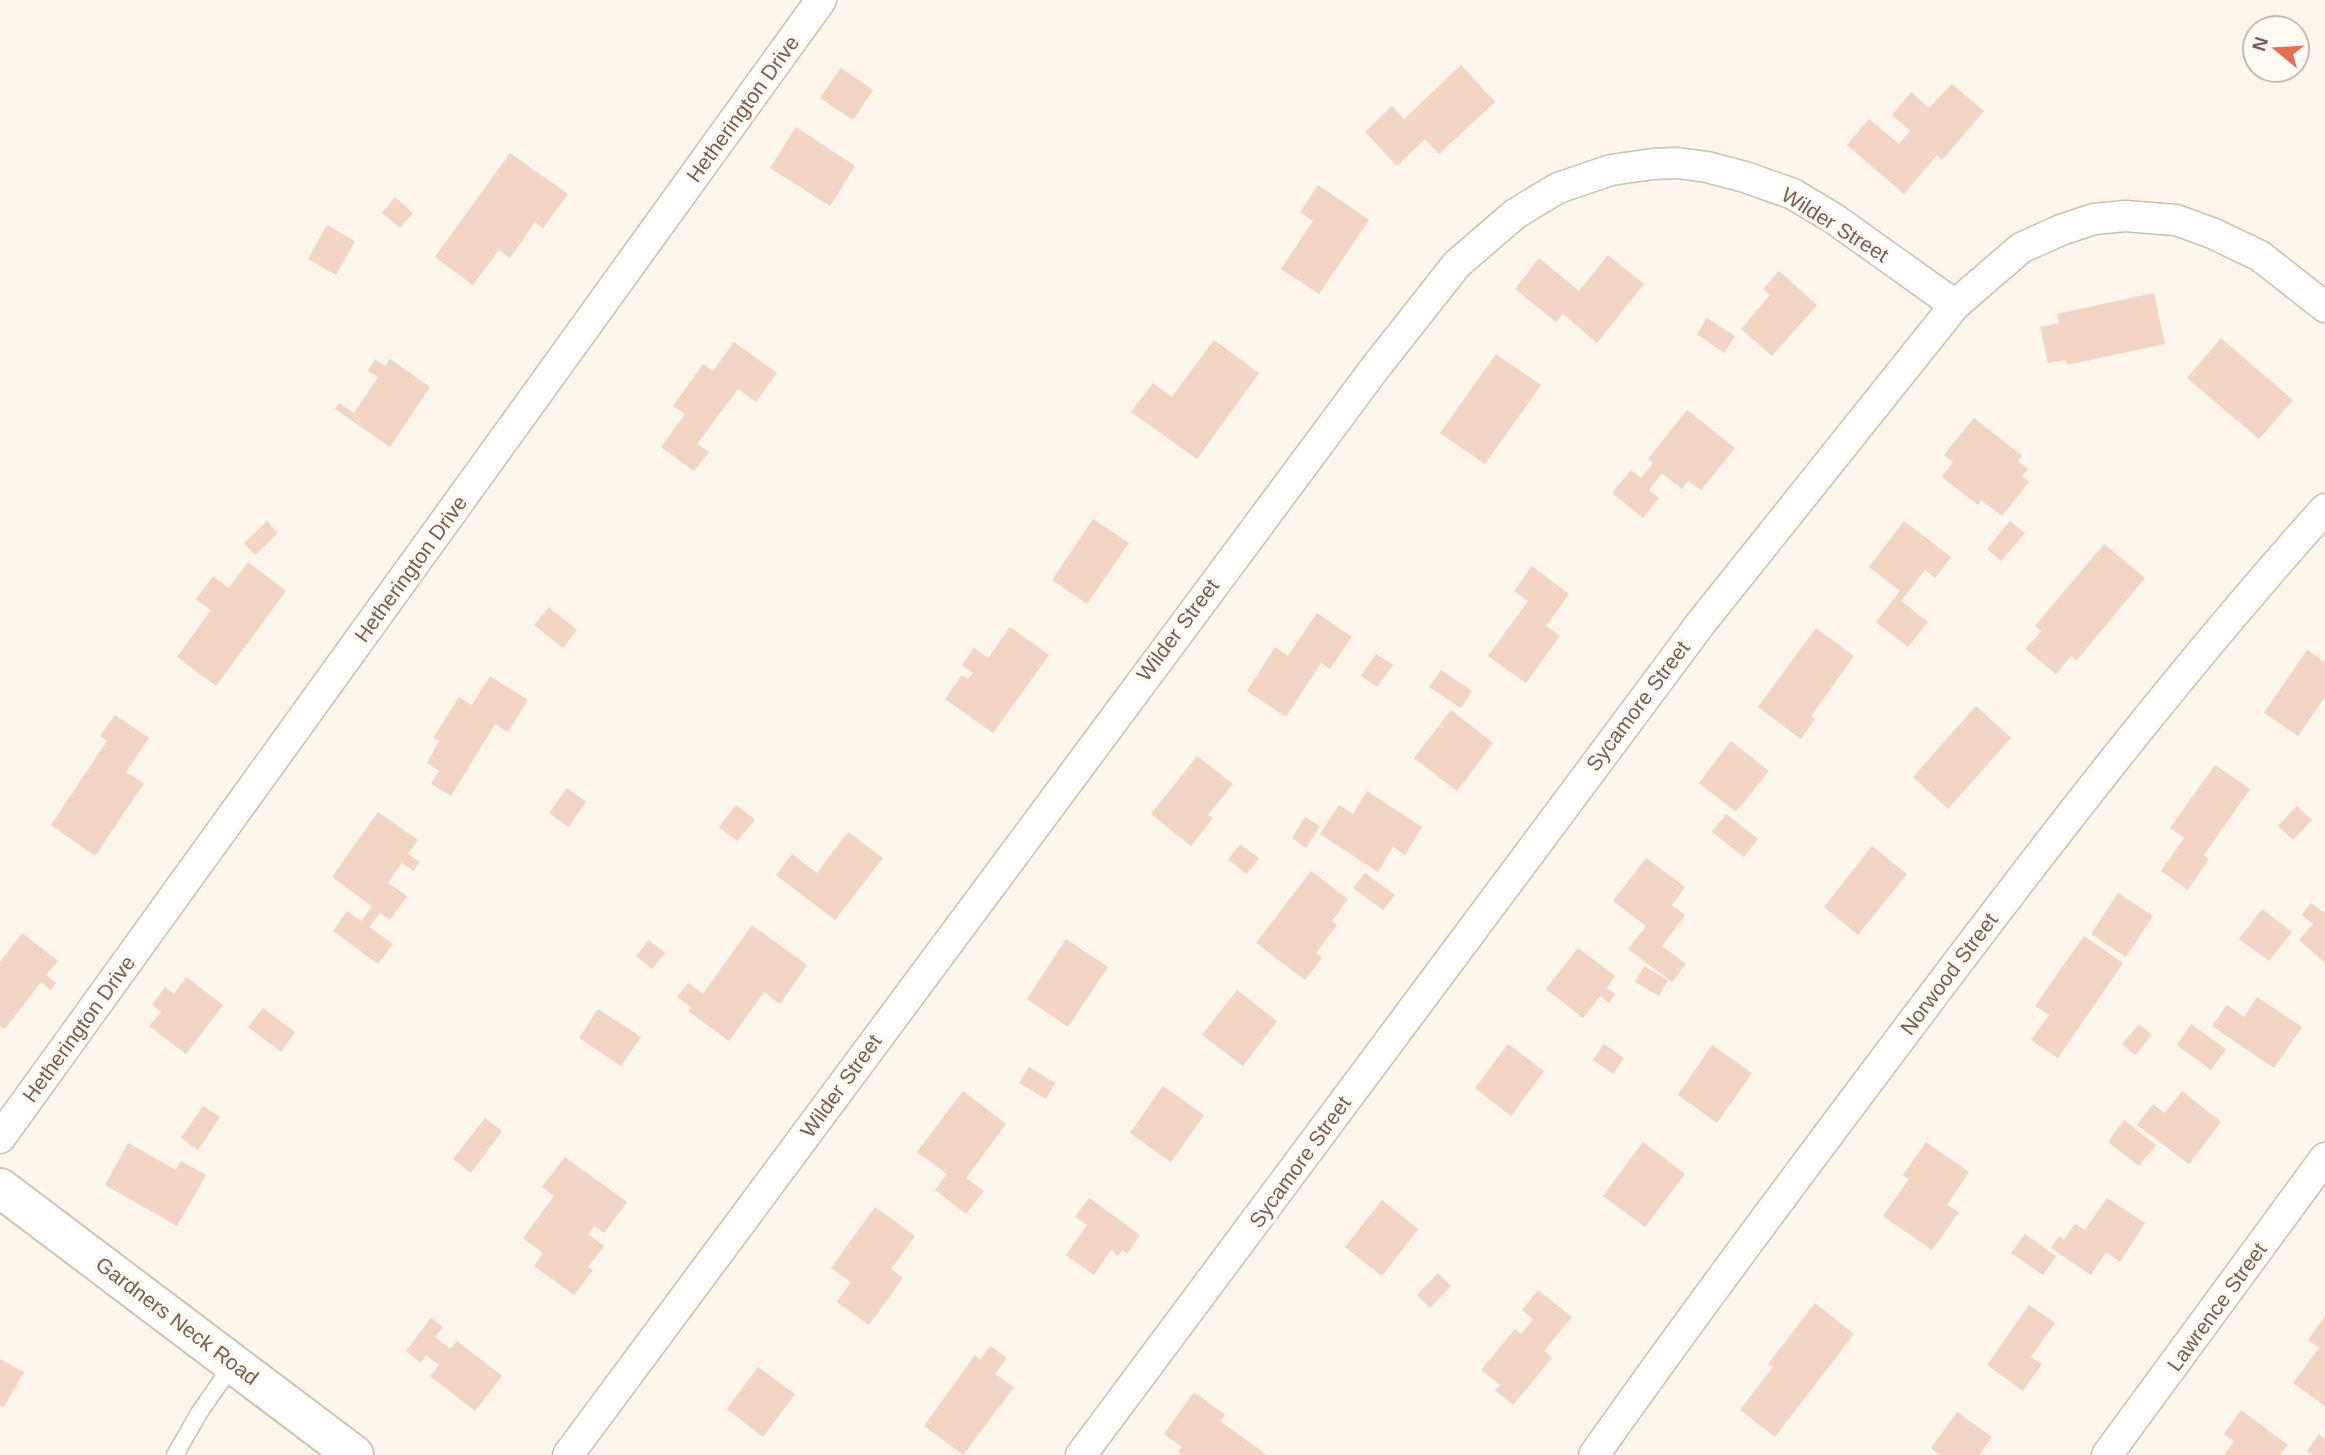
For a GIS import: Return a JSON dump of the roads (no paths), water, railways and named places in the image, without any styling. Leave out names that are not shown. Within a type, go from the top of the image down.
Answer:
[{"type":"street","name":"Hetherington Drive","points":[[0,1138],[821,0]]},
{"type":"street","name":"Wilder Street","points":[[568,1455],[1375,368],[1457,264],[1515,214],[1558,188],[1611,170],[1677,163],[1707,167],[1793,194],[1833,218],[1955,304]]},
{"type":"street","name":"Sycamore Street","points":[[1081,1455],[1701,623],[1955,304],[2021,248],[2094,219],[2125,216],[2176,220],[2212,233],[2264,259],[2325,307]]},
{"type":"street","name":"Norwood Street","points":[[1594,1455],[1779,1200],[2022,877],[2163,696],[2325,509]]},
{"type":"street","name":"Lawrence Street","points":[[2107,1455],[2325,1158]]},
{"type":"street","name":"Gardners Neck Road","points":[[0,1188],[355,1455]]},
{"type":"lane","points":[[175,1455],[199,1413],[233,1364]]}]
